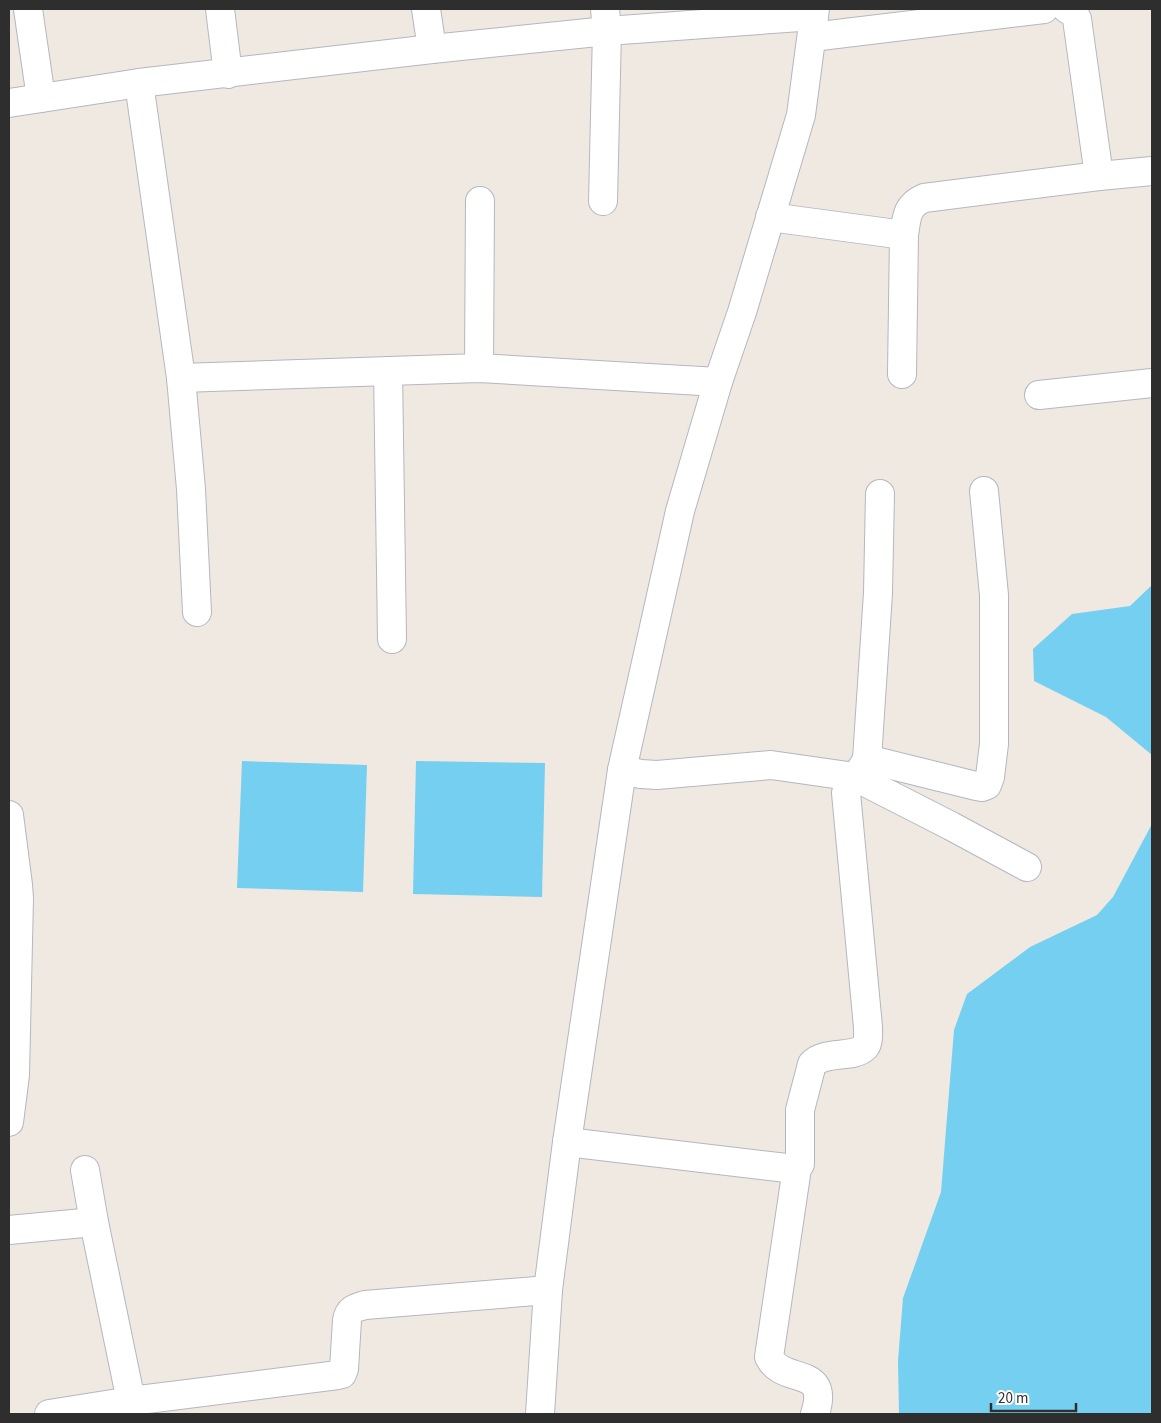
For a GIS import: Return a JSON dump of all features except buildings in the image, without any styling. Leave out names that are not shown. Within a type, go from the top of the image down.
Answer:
[{"type":"street","points":[[28,9],[41,98]]},
{"type":"street","points":[[220,9],[228,74]]},
{"type":"street","points":[[426,9],[432,49]]},
{"type":"street","points":[[9,103],[139,83],[432,49],[606,20],[814,21],[1044,9]]},
{"type":"street","points":[[1067,9],[1074,12],[1076,19],[1099,176]]},
{"type":"street","points":[[604,201],[606,20]]},
{"type":"street","points":[[540,1414],[548,1290],[567,1142],[622,770],[680,511],[801,115],[814,21]]},
{"type":"street","points":[[139,83],[181,378],[191,489],[197,612]]},
{"type":"street","points":[[902,374],[904,235],[907,215],[914,202],[924,198],[1152,171]]},
{"type":"street","points":[[479,368],[480,201]]},
{"type":"street","points":[[770,217],[904,235]]},
{"type":"street","points":[[181,378],[479,368],[718,382]]},
{"type":"street","points":[[388,371],[392,639]]},
{"type":"street","points":[[1040,395],[1152,383]]},
{"type":"street","points":[[622,770],[658,775],[771,765],[861,768],[982,787],[987,785],[990,777],[994,744],[994,595],[984,491]]},
{"type":"street","points":[[816,1414],[819,1399],[818,1388],[813,1383],[777,1367],[769,1357],[797,1168],[800,1164],[800,1110],[812,1064],[822,1058],[859,1050],[864,1047],[868,1039],[846,797],[849,785],[861,768],[878,593],[880,494]]},
{"type":"street","points":[[861,768],[951,826],[1027,867]]},
{"type":"street","points":[[9,815],[18,885],[14,899],[15,1075],[9,1122]]},
{"type":"street","points":[[567,1142],[792,1170],[797,1168]]},
{"type":"street","points":[[85,1170],[131,1401]]},
{"type":"street","points":[[9,1230],[94,1222]]},
{"type":"street","points":[[49,1414],[131,1401],[172,1405],[342,1374],[345,1366],[348,1314],[354,1308],[364,1305],[548,1290]]},
{"type":"water","points":[[1152,585],[1152,755],[1106,717],[1034,681],[1033,649],[1072,614],[1130,606]]},
{"type":"water","points":[[242,761],[367,765],[363,892],[237,888]]},
{"type":"water","points":[[416,761],[545,763],[542,897],[413,894]]},
{"type":"water","points":[[1152,824],[1152,1414],[899,1414],[898,1361],[903,1298],[941,1192],[954,1030],[967,994],[1030,947],[1097,915],[1113,897]]}]
